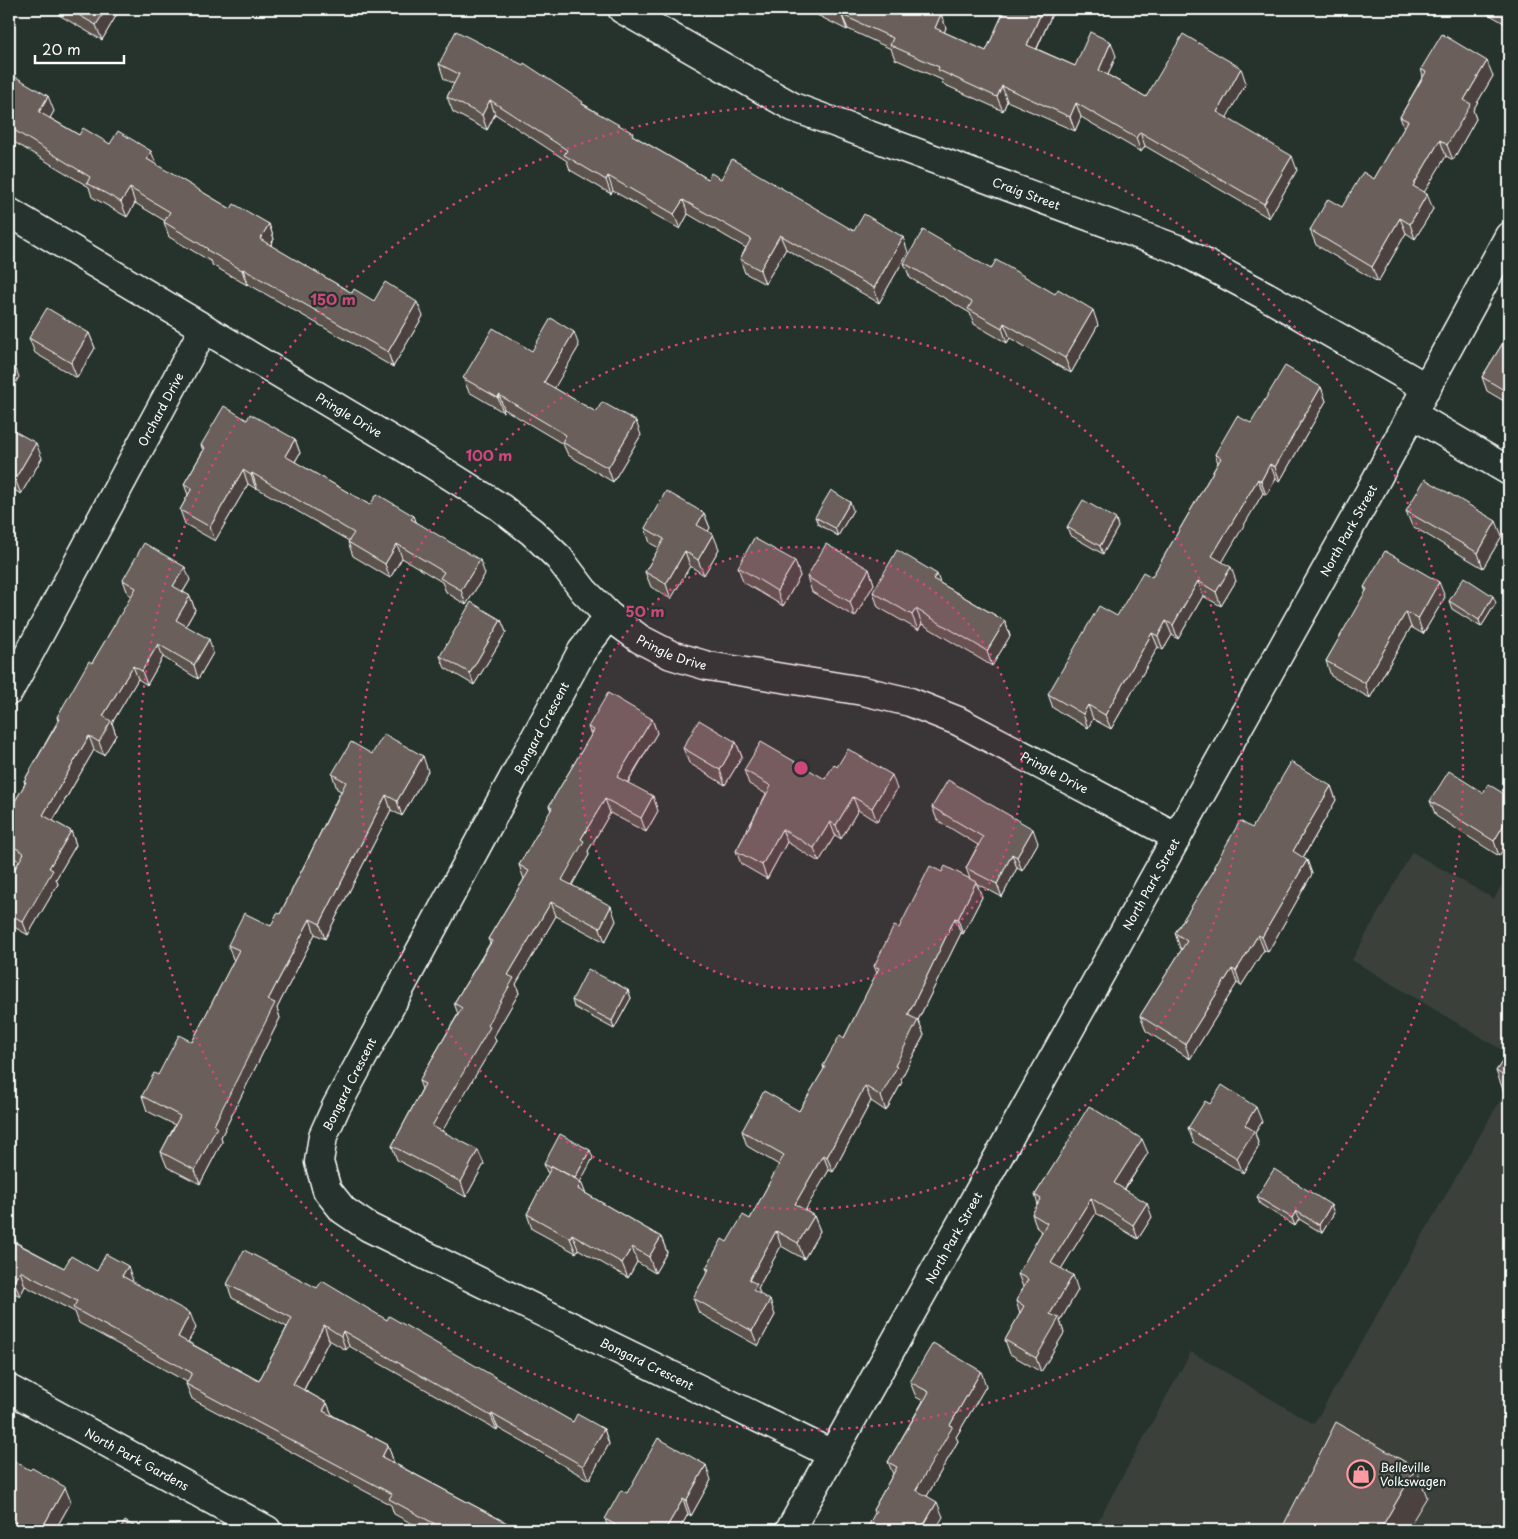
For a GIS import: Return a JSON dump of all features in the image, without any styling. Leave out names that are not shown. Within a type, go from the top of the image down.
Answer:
[{"type":"street","name":"Craig Street","points":[[622,9],[793,107],[1180,250],[1266,296],[1426,388]]},
{"type":"street","points":[[9,212],[204,328]]},
{"type":"street","name":"North Park Street","points":[[790,1530],[1177,837],[1509,236]]},
{"type":"street","name":"Pringle Drive","points":[[204,328],[430,463],[500,508],[532,532],[559,558],[584,591],[609,616],[640,639],[672,655],[708,666],[863,691],[910,702],[958,721],[1177,837]]},
{"type":"street","name":"Orchard Drive","points":[[9,691],[204,328]]},
{"type":"street","points":[[1412,414],[1509,470]]},
{"type":"street","name":"Bongard Crescent","points":[[609,616],[582,651],[336,1107],[323,1136],[319,1162],[327,1190],[343,1210],[368,1227],[832,1454]]},
{"type":"street","name":"North Park Gardens","points":[[9,1389],[266,1530]]},
{"type":"shaded area","points":[[1412,852],[1494,899],[1509,872],[1509,1054],[1352,960]]},
{"type":"shaded area","points":[[1509,1085],[1509,1530],[1093,1530],[1191,1352],[1314,1424]]},
{"type":"building","points":[[68,9],[106,9],[96,25]]},
{"type":"building","points":[[827,9],[929,9],[941,14],[935,28],[986,51],[1005,9],[1043,9],[1027,45],[1075,66],[1090,32],[1111,42],[1099,70],[1146,97],[1183,34],[1241,68],[1217,112],[1292,156],[1264,204],[1140,132],[1136,138],[1076,103],[1070,117],[1002,86],[997,97],[938,70],[939,67],[890,45],[893,38]]},
{"type":"building","points":[[1500,9],[1509,9],[1509,14]]},
{"type":"building","points":[[456,31],[523,65],[524,63],[583,102],[582,104],[708,179],[711,173],[721,179],[732,159],[854,231],[864,214],[903,237],[874,288],[780,235],[760,270],[740,259],[751,239],[683,200],[674,214],[608,176],[606,180],[564,155],[567,150],[490,100],[482,115],[447,97],[459,74],[439,64]]},
{"type":"building","points":[[1442,34],[1487,61],[1464,100],[1471,104],[1447,145],[1440,140],[1413,186],[1427,194],[1410,224],[1400,218],[1372,267],[1310,230],[1328,199],[1342,207],[1363,172],[1374,179],[1408,121],[1400,117],[1426,72],[1421,69]]},
{"type":"building","points":[[9,73],[48,96],[39,112],[79,135],[83,128],[110,144],[118,131],[151,151],[147,159],[231,209],[234,204],[269,224],[260,239],[352,293],[354,289],[374,301],[385,282],[417,302],[388,352],[207,250],[164,222],[170,212],[130,188],[121,202],[87,183],[90,177],[9,127]]},
{"type":"building","points":[[923,230],[991,269],[996,260],[1055,294],[1058,289],[1093,310],[1065,358],[1004,323],[1002,328],[968,309],[972,302],[904,263]]},
{"type":"building","points":[[47,308],[89,333],[71,363],[29,338]]},
{"type":"building","points":[[551,318],[574,332],[544,382],[596,412],[602,402],[636,421],[608,468],[562,442],[566,435],[499,395],[498,398],[463,378],[493,328],[532,351]]},
{"type":"building","points":[[1509,333],[1509,393],[1482,377]]},
{"type":"building","points":[[9,365],[16,369],[9,382]]},
{"type":"building","points":[[1285,366],[1321,387],[1275,467],[1270,464],[1261,481],[1258,479],[1212,556],[1231,567],[1216,592],[1198,581],[1173,625],[1166,621],[1158,636],[1152,633],[1105,715],[1088,705],[1083,714],[1048,694],[1099,606],[1117,616],[1143,572],[1152,577],[1221,458],[1215,454],[1237,416],[1251,423]]},
{"type":"building","points":[[224,406],[247,420],[250,414],[295,439],[285,456],[370,505],[377,494],[414,516],[411,519],[480,560],[461,590],[440,578],[444,572],[397,544],[385,564],[348,542],[354,533],[252,473],[251,475],[243,470],[210,527],[180,510],[192,488],[184,484],[205,448],[201,445]]},
{"type":"building","points":[[9,428],[36,443],[15,479],[9,475]]},
{"type":"building","points":[[1425,479],[1496,521],[1478,553],[1406,511]]},
{"type":"building","points":[[831,490],[850,502],[835,528],[815,517]]},
{"type":"building","points":[[666,491],[704,513],[697,525],[713,534],[698,560],[685,551],[666,584],[645,572],[664,539],[645,528]]},
{"type":"building","points":[[1083,500],[1116,519],[1100,546],[1067,527]]},
{"type":"building","points":[[754,538],[795,561],[777,591],[738,567]]},
{"type":"building","points":[[144,543],[185,567],[173,586],[190,596],[176,620],[209,639],[194,665],[158,644],[142,671],[133,666],[103,716],[111,721],[99,742],[89,736],[43,815],[71,831],[49,868],[53,870],[23,922],[9,913],[9,879],[24,853],[9,844],[9,812],[26,782],[24,781],[60,719],[57,717],[89,661],[92,663],[136,588],[123,580]]},
{"type":"building","points":[[826,544],[869,569],[850,602],[807,577]]},
{"type":"building","points":[[897,550],[937,574],[933,579],[1005,621],[987,651],[916,609],[912,615],[873,592]]},
{"type":"building","points":[[1385,551],[1439,582],[1418,619],[1406,612],[1365,683],[1326,661],[1367,589],[1364,587]]},
{"type":"building","points":[[1464,577],[1493,596],[1479,620],[1449,601]]},
{"type":"building","points":[[471,602],[501,620],[470,673],[440,656]]},
{"type":"building","points":[[608,693],[652,719],[617,777],[653,796],[641,818],[605,799],[581,839],[584,841],[562,880],[611,906],[600,928],[551,902],[508,975],[514,978],[487,1025],[490,1027],[432,1126],[478,1150],[461,1182],[392,1146],[425,1084],[419,1081],[462,1008],[454,1003],[492,941],[488,939],[529,871],[519,865],[552,808],[549,806],[594,730],[588,727]]},
{"type":"building","points":[[699,720],[736,742],[720,770],[683,748]]},
{"type":"building","points":[[384,734],[423,756],[397,801],[386,795],[320,924],[310,919],[268,1000],[275,1003],[214,1125],[217,1127],[195,1170],[161,1152],[180,1116],[142,1096],[154,1073],[158,1075],[179,1035],[192,1042],[239,950],[228,945],[244,913],[271,926],[277,913],[280,914],[346,782],[332,774],[351,742],[372,754]]},
{"type":"building","points":[[761,742],[825,779],[834,764],[837,767],[848,749],[892,775],[872,808],[853,797],[836,825],[830,822],[814,848],[782,829],[762,865],[736,851],[771,786],[744,770]]},
{"type":"building","points":[[1291,762],[1331,786],[1293,851],[1307,860],[1262,937],[1258,935],[1236,971],[1232,969],[1185,1044],[1140,1016],[1187,941],[1175,933],[1216,867],[1214,866],[1240,821],[1252,828]]},
{"type":"building","points":[[1449,771],[1483,793],[1488,784],[1509,797],[1509,816],[1494,841],[1430,801]]},
{"type":"building","points":[[948,780],[1033,829],[1017,857],[1012,854],[997,884],[966,868],[983,837],[932,807]]},
{"type":"building","points":[[930,866],[942,872],[945,866],[976,882],[958,919],[955,918],[908,1015],[918,1020],[895,1066],[897,1067],[881,1096],[865,1086],[827,1157],[823,1155],[795,1204],[814,1216],[798,1243],[776,1231],[749,1280],[757,1284],[753,1290],[770,1300],[752,1331],[693,1298],[709,1269],[706,1268],[722,1239],[727,1242],[743,1215],[750,1219],[784,1155],[742,1131],[764,1091],[799,1111],[825,1067],[823,1066],[840,1035],[844,1038],[879,968],[874,966],[894,926],[899,928]]},
{"type":"building","points":[[588,969],[628,990],[612,1021],[572,1000]]},
{"type":"building","points":[[1509,1051],[1509,1079],[1496,1071]]},
{"type":"building","points":[[1222,1085],[1256,1107],[1245,1125],[1254,1131],[1237,1158],[1188,1128],[1205,1101],[1210,1104]]},
{"type":"building","points":[[1089,1106],[1142,1139],[1114,1183],[1147,1203],[1133,1225],[1091,1198],[1051,1263],[1073,1275],[1050,1314],[1059,1318],[1036,1358],[1005,1340],[1024,1306],[1016,1301],[1028,1279],[1018,1274],[1047,1223],[1032,1214],[1041,1199],[1035,1195]]},
{"type":"building","points":[[560,1134],[590,1150],[575,1178],[544,1164]]},
{"type":"building","points":[[552,1166],[581,1182],[578,1189],[661,1237],[649,1257],[632,1247],[622,1263],[572,1234],[570,1238],[527,1214]]},
{"type":"building","points":[[1274,1169],[1331,1205],[1319,1225],[1296,1211],[1292,1218],[1257,1197]]},
{"type":"building","points":[[9,1231],[13,1234],[10,1240],[64,1268],[71,1256],[97,1271],[106,1254],[128,1266],[122,1276],[190,1313],[178,1337],[259,1381],[292,1318],[227,1284],[244,1250],[317,1288],[322,1281],[387,1320],[389,1316],[573,1422],[577,1414],[604,1429],[583,1466],[492,1414],[491,1416],[343,1331],[341,1336],[324,1325],[293,1384],[327,1403],[323,1411],[388,1445],[382,1457],[520,1530],[446,1530],[389,1499],[392,1494],[186,1384],[192,1373],[73,1308],[77,1301],[20,1271],[14,1281],[9,1278]]},
{"type":"building","points":[[933,1343],[981,1371],[950,1425],[953,1426],[916,1490],[937,1502],[921,1530],[866,1530],[876,1511],[873,1510],[897,1467],[888,1462],[929,1392],[910,1382]]},
{"type":"building","points":[[1336,1422],[1416,1468],[1380,1530],[1281,1530]]},
{"type":"building","points":[[658,1438],[706,1465],[686,1501],[683,1499],[665,1530],[617,1530],[619,1527],[605,1519],[621,1490],[627,1493]]},
{"type":"building","points":[[9,1458],[30,1470],[32,1468],[65,1487],[41,1530],[28,1530],[9,1519]]},
{"type":"building","points":[[125,1521],[141,1530],[120,1530]]},
{"type":"place","name":"Belleville Volkswagen","points":[[1361,1474]]}]
